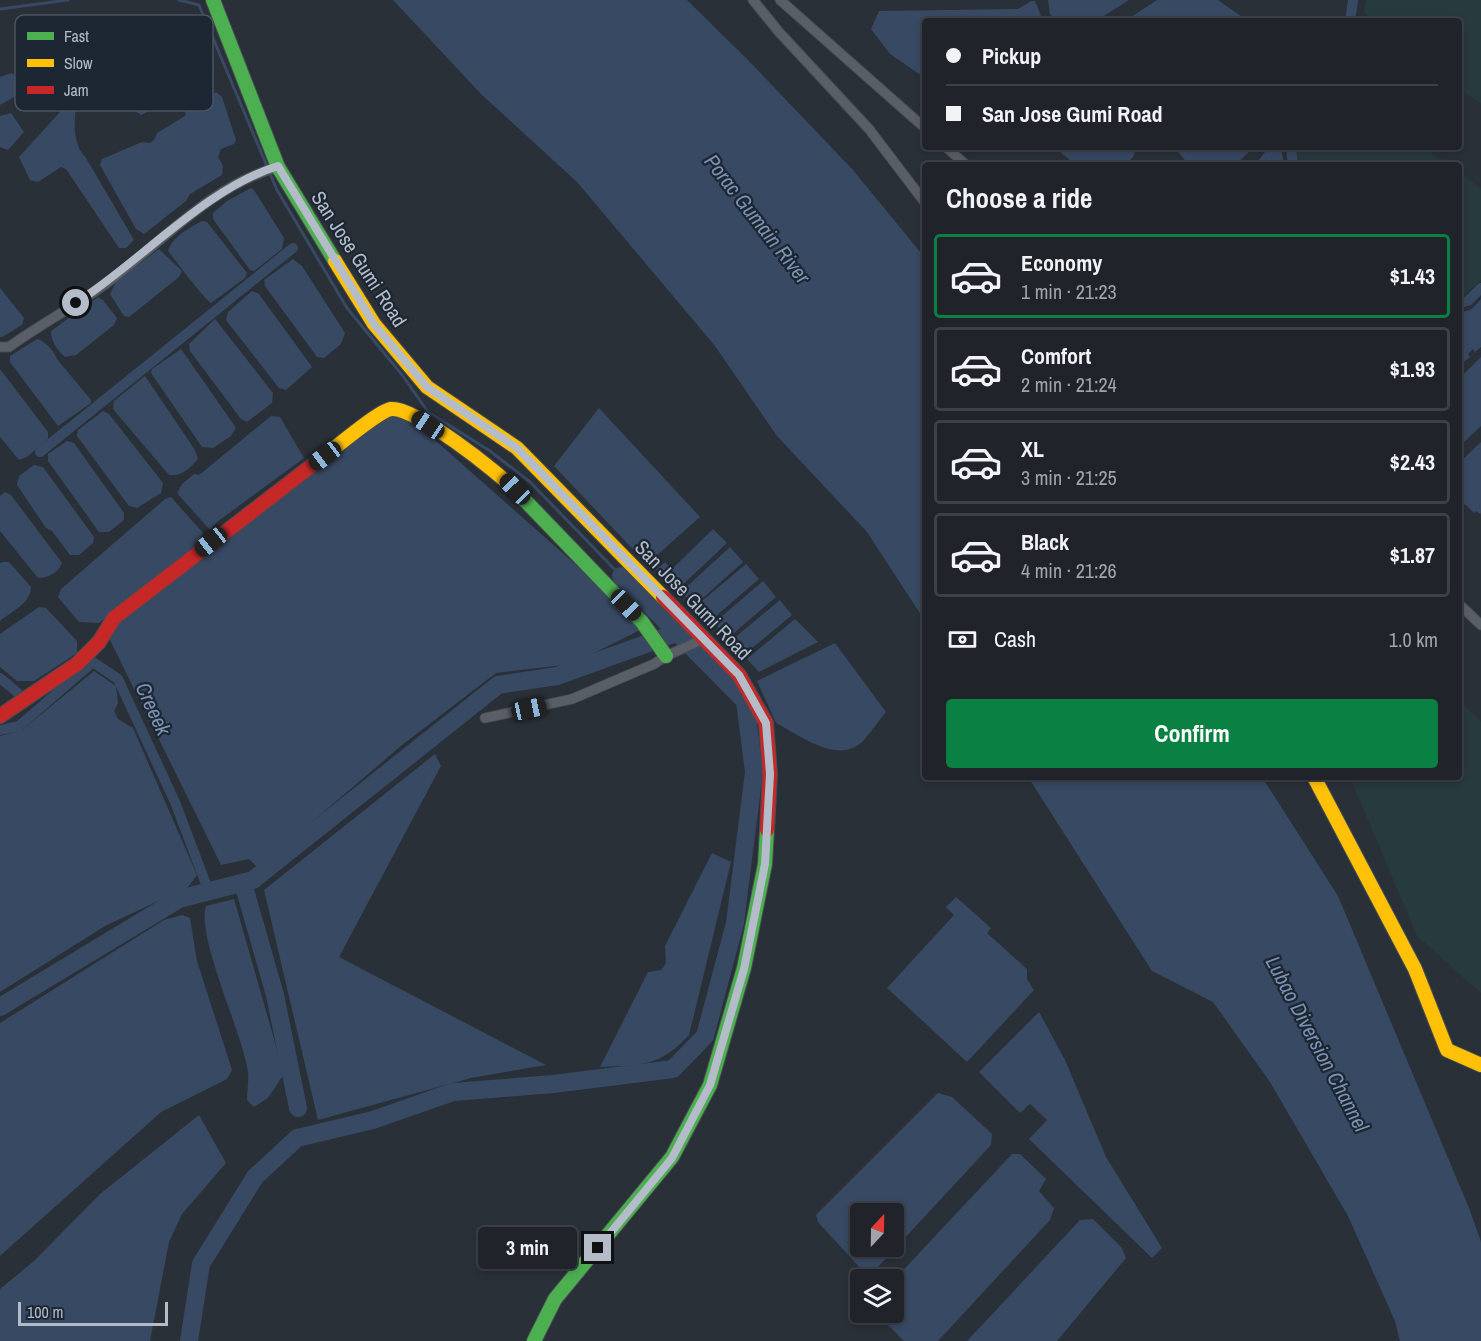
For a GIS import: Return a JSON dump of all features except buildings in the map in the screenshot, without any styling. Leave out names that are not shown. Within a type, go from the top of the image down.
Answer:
[{"type":"street","name":"San Jose Gumi Road","points":[[213,0],[271,168],[374,324],[427,387],[517,448],[739,675],[766,723],[770,774],[765,864],[744,969],[710,1085],[672,1158],[555,1299],[534,1341]]},
{"type":"street","points":[[753,0],[779,32],[869,129],[922,199]]},
{"type":"street","points":[[780,0],[922,125]]},
{"type":"street","points":[[949,150],[963,162]]},
{"type":"street","points":[[0,347],[9,347],[107,283],[216,197],[271,168]]},
{"type":"street","points":[[0,716],[77,663],[99,642],[114,618],[303,472],[376,417],[391,409],[411,413],[499,473],[642,622],[666,656]]},
{"type":"street","points":[[1462,607],[1481,625]]},
{"type":"street","points":[[486,718],[573,699],[654,664],[704,639]]},
{"type":"street","points":[[1316,780],[1415,969],[1447,1050],[1481,1065]]},
{"type":"green space","points":[[1366,0],[1481,0],[1481,104],[1462,90],[1462,18],[1369,18],[1364,12]]},
{"type":"green space","points":[[1296,150],[1427,150],[1444,162],[1297,162]]},
{"type":"green space","points":[[1462,175],[1481,189],[1481,280],[1462,296]]},
{"type":"green space","points":[[1462,702],[1481,722],[1481,993],[1417,936],[1351,780],[1462,780]]},
{"type":"water","name":"Porac Gumain River","points":[[393,0],[687,0],[853,170],[922,254],[922,616],[867,532],[777,436],[715,346],[578,183],[481,94]]},
{"type":"water","points":[[1048,0],[1129,0],[1101,18],[1053,18]]},
{"type":"water","points":[[1157,0],[1218,0],[1244,18],[1130,18]]},
{"type":"water","points":[[1035,1],[1042,18],[922,18],[922,76],[890,54],[871,29],[879,11],[1018,9]]},
{"type":"water","points":[[12,73],[15,76],[15,96],[0,105],[0,77]]},
{"type":"water","points":[[216,92],[222,97],[236,140],[234,144],[221,149],[218,157],[223,166],[222,175],[190,194],[186,201],[144,234],[136,229],[100,165],[102,159],[142,142],[150,143],[155,139],[157,133],[185,116],[186,111],[213,111],[213,94]]},
{"type":"water","points":[[76,111],[75,127],[79,147],[134,240],[126,248],[119,248],[66,169],[61,167],[38,182],[30,180],[19,157],[60,112]]},
{"type":"water","points":[[135,111],[149,111],[141,115]]},
{"type":"water","points":[[11,113],[24,132],[8,150],[0,147],[0,116]]},
{"type":"water","points":[[1058,150],[1135,150],[1134,156],[1128,162],[1072,162]]},
{"type":"water","points":[[1176,150],[1251,150],[1238,162],[1186,162]]},
{"type":"water","points":[[1267,150],[1282,150],[1284,162],[1257,162]]},
{"type":"water","points":[[251,188],[284,238],[282,249],[254,271],[250,270],[213,219],[213,213],[227,201]]},
{"type":"water","points":[[202,221],[207,222],[247,273],[245,278],[211,303],[168,251],[177,237]]},
{"type":"water","points":[[159,249],[182,271],[179,277],[129,317],[124,316],[110,294],[116,282]]},
{"type":"water","points":[[293,259],[302,266],[345,333],[341,344],[324,358],[317,357],[265,286],[264,280]]},
{"type":"water","points":[[0,288],[24,318],[22,325],[2,337],[0,337]]},
{"type":"water","points":[[252,291],[259,294],[312,367],[286,390],[279,388],[226,320],[228,312]]},
{"type":"water","points":[[98,297],[117,318],[114,325],[76,355],[65,357],[55,345],[51,331]]},
{"type":"water","points":[[1481,299],[1481,347],[1475,352],[1473,349],[1468,354],[1470,357],[1462,363],[1462,312],[1472,309]]},
{"type":"water","points":[[215,319],[273,393],[272,403],[247,422],[241,419],[190,351],[189,344]]},
{"type":"water","points":[[37,339],[49,347],[91,400],[91,403],[58,426],[10,362],[10,356]]},
{"type":"water","points":[[181,349],[236,428],[231,436],[213,448],[202,447],[151,373],[152,369]]},
{"type":"water","points":[[1481,357],[1481,426],[1462,444],[1462,376]]},
{"type":"water","points":[[0,369],[48,432],[48,439],[27,457],[19,460],[0,437]]},
{"type":"water","points":[[145,376],[195,450],[198,459],[188,469],[177,475],[169,475],[113,409],[114,401]]},
{"type":"water","points":[[599,408],[700,517],[647,564],[554,466]]},
{"type":"water","points":[[103,411],[109,414],[163,483],[161,493],[137,508],[129,506],[77,436],[78,430]]},
{"type":"water","points":[[392,414],[410,418],[635,617],[642,629],[572,664],[496,673],[402,745],[258,868],[249,859],[221,865],[109,638],[117,622],[379,420]]},
{"type":"water","points":[[271,416],[280,417],[304,458],[217,522],[210,530],[177,493],[182,484],[194,474],[199,475]]},
{"type":"water","points":[[67,441],[74,443],[124,513],[124,520],[109,532],[99,532],[48,461],[48,454]]},
{"type":"water","points":[[1481,442],[1480,514],[1476,511],[1474,513],[1465,504],[1462,506],[1462,460]]},
{"type":"water","points":[[34,465],[43,467],[94,537],[93,543],[79,555],[70,555],[52,531],[46,528],[17,485],[19,476]]},
{"type":"water","points":[[5,492],[11,495],[62,563],[53,574],[38,578],[0,531],[0,496]]},
{"type":"water","points":[[171,497],[203,533],[195,549],[99,623],[79,622],[58,597],[61,589],[165,499]]},
{"type":"water","points":[[713,529],[727,543],[676,591],[656,570],[665,562],[672,569]]},
{"type":"water","points":[[730,547],[743,562],[694,606],[681,592]]},
{"type":"water","points":[[9,562],[31,587],[28,598],[0,621],[0,563]]},
{"type":"water","points":[[746,564],[759,579],[709,622],[696,606]]},
{"type":"water","points":[[763,581],[776,597],[728,638],[714,623]]},
{"type":"water","points":[[780,600],[792,615],[745,654],[733,639]]},
{"type":"water","points":[[39,607],[46,608],[77,641],[77,653],[34,681],[17,681],[0,667],[0,634]]},
{"type":"water","points":[[795,619],[818,642],[759,672],[747,659]]},
{"type":"water","points":[[835,643],[886,712],[862,742],[852,748],[842,750],[819,746],[776,723],[757,681]]},
{"type":"water","points":[[94,671],[116,686],[118,703],[114,711],[118,719],[133,728],[197,875],[188,887],[105,926],[0,992],[0,736],[22,730]]},
{"type":"water","points":[[435,754],[441,766],[339,957],[546,1065],[471,1078],[318,1120],[264,890]]},
{"type":"water","name":"Lubao Diversion Channel","points":[[1030,780],[1264,780],[1338,896],[1469,1208],[1481,1242],[1481,1341],[1400,1341],[1395,1321],[1348,1216],[1270,1082],[1213,1002],[1152,971]]},
{"type":"water","points":[[712,853],[731,862],[689,1035],[659,1059],[627,1066],[600,1067],[648,972],[661,970],[666,963],[665,946]]},
{"type":"water","points":[[956,897],[991,928],[987,933],[1027,969],[1027,979],[1034,990],[967,1062],[887,988],[954,915],[946,907]]},
{"type":"water","points":[[234,899],[284,1074],[268,1098],[254,1107],[247,1100],[248,1075],[244,1055],[214,962],[205,920],[206,906]]},
{"type":"water","points":[[182,915],[190,918],[197,961],[232,1070],[227,1079],[161,1112],[0,1256],[0,1023],[164,920]]},
{"type":"water","points":[[1039,1012],[1065,1060],[1106,1157],[1162,1248],[1152,1258],[1029,1139],[1047,1120],[1030,1104],[1020,1113],[979,1072]]},
{"type":"water","points":[[938,1093],[952,1097],[992,1134],[991,1145],[904,1239],[904,1203],[850,1203],[850,1257],[818,1222],[816,1215]]},
{"type":"water","points":[[199,1115],[226,1163],[182,1214],[169,1242],[150,1341],[0,1341],[0,1289],[34,1261],[100,1194]]},
{"type":"water","points":[[1012,1154],[1020,1154],[1046,1179],[1039,1191],[1054,1208],[1050,1220],[938,1341],[904,1341],[886,1323],[904,1323],[904,1269]]},
{"type":"water","points":[[1093,1219],[1122,1248],[1126,1258],[1057,1341],[967,1341],[1080,1220]]},
{"type":"water","points":[[850,1257],[887,1257],[876,1269],[861,1269]]},
{"type":"waterway","points":[[0,9],[68,0]]},
{"type":"waterway","points":[[179,0],[199,5],[203,15]]},
{"type":"waterway","points":[[1350,18],[1353,0]]},
{"type":"waterway","points":[[213,38],[277,190],[347,308],[403,376],[428,412],[490,451],[530,482],[621,576]]},
{"type":"waterway","points":[[1291,150],[1293,162]]},
{"type":"waterway","points":[[40,452],[293,248]]},
{"type":"waterway","points":[[1462,302],[1468,301],[1481,288]]},
{"type":"waterway","points":[[189,1341],[201,1264],[255,1177],[297,1138],[373,1120],[453,1092],[553,1084],[673,1069],[705,1036],[735,923],[754,772],[745,701],[621,576]]},
{"type":"waterway","points":[[0,1007],[179,899],[253,880],[498,685],[557,676],[676,633]]},
{"type":"waterway","name":"Creeek","points":[[0,730],[19,726],[93,662],[118,679],[175,802],[209,892]]},
{"type":"waterway","points":[[0,678],[18,693]]},
{"type":"waterway","points":[[243,883],[275,995],[298,1108]]},
{"type":"traffic: fast","points":[[213,0],[278,167],[335,261]]},
{"type":"traffic: fast","points":[[515,490],[642,622],[666,656]]},
{"type":"traffic: fast","points":[[534,1341],[555,1299],[672,1157],[710,1085],[744,968],[765,864],[767,830]]},
{"type":"traffic: slow","points":[[335,261],[374,324],[427,387],[517,448],[663,597]]},
{"type":"traffic: slow","points":[[319,460],[366,423],[391,409],[418,418],[436,429],[492,469],[515,490]]},
{"type":"traffic: slow","points":[[1316,780],[1415,969],[1447,1050],[1481,1065]]},
{"type":"traffic: jam","points":[[0,716],[77,664],[99,642],[114,618],[319,460]]},
{"type":"traffic: jam","points":[[663,597],[739,675],[766,723],[770,774],[767,830]]},
{"type":"route","points":[[76,303],[109,282],[216,197],[264,170],[278,166],[374,324],[427,387],[517,448],[739,675],[766,723],[770,774],[765,864],[744,969],[710,1085],[672,1158],[598,1248]]}]
